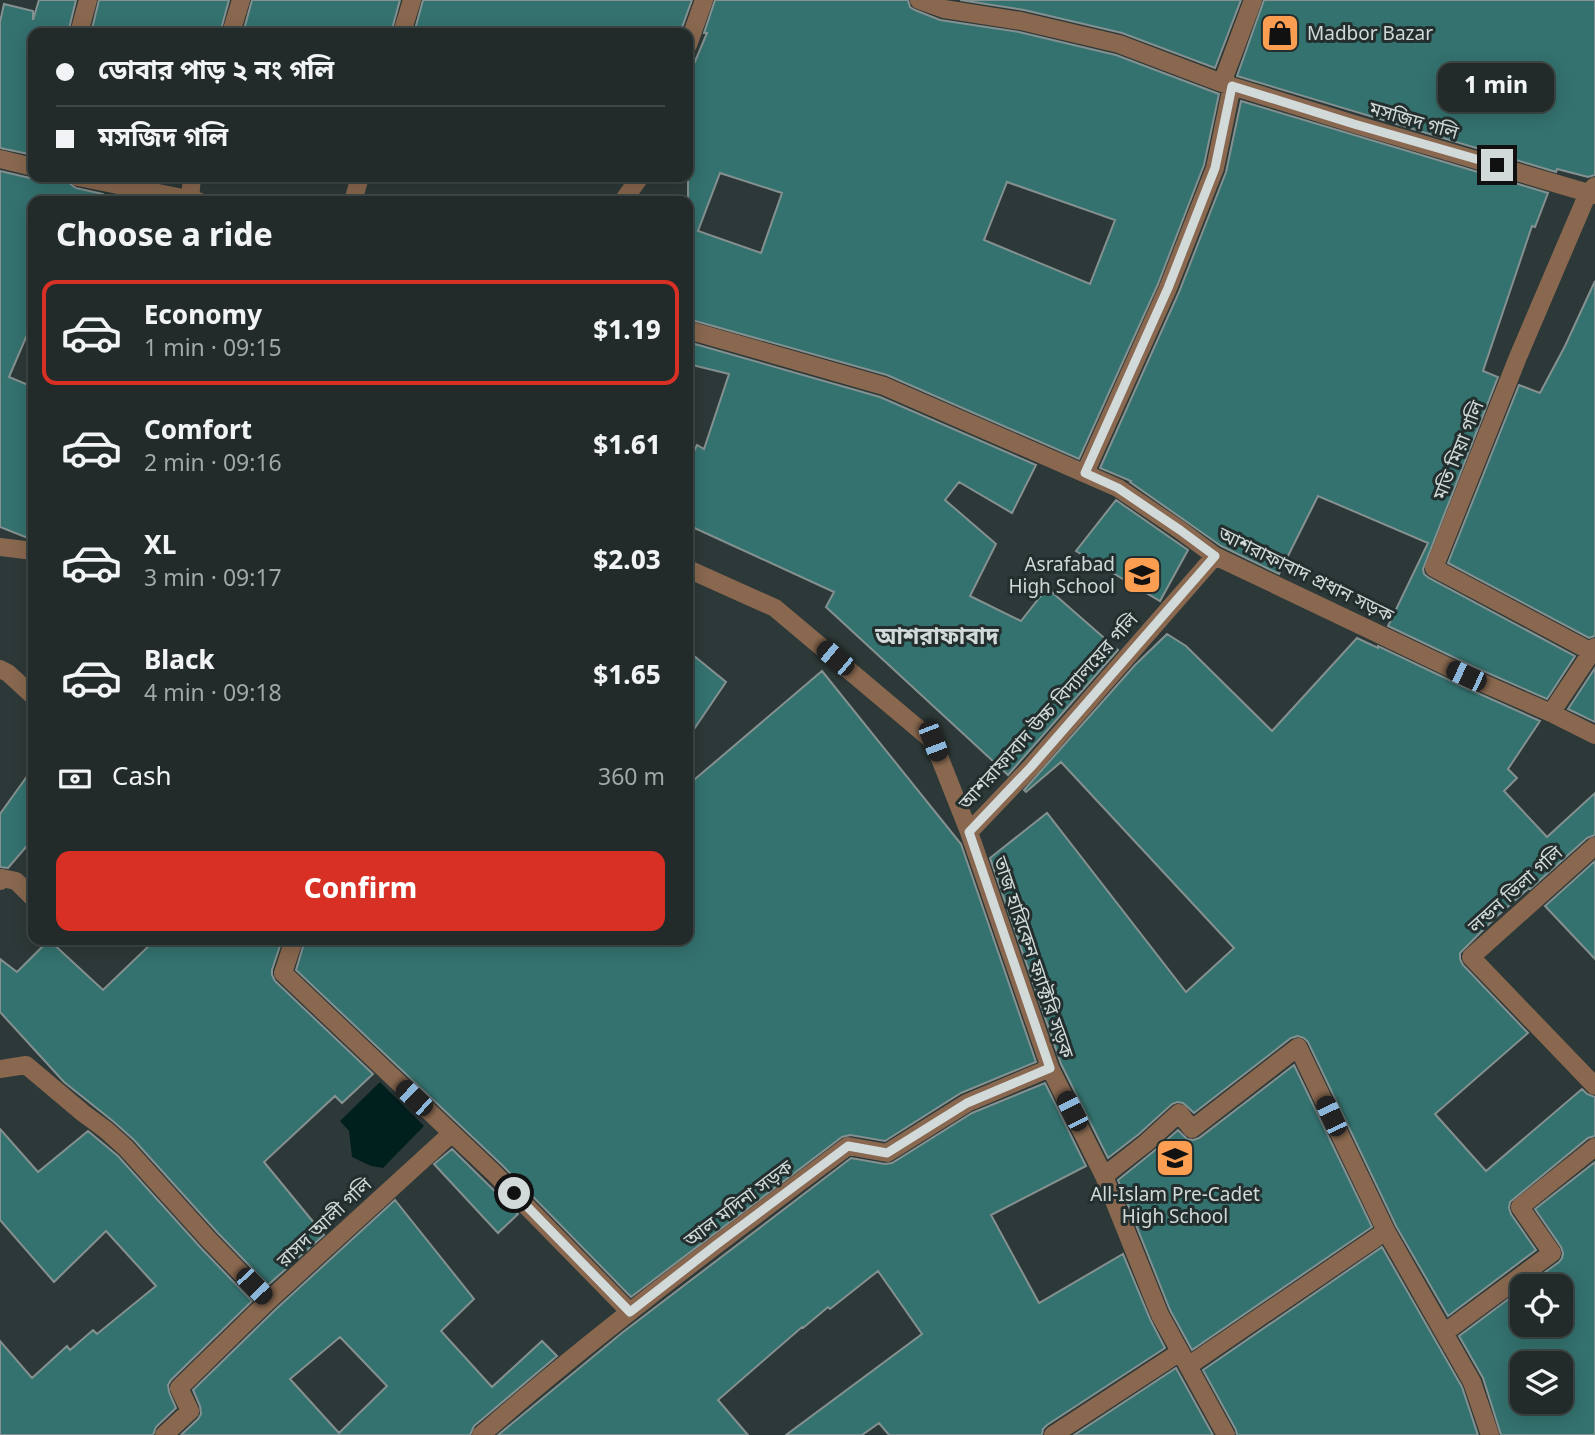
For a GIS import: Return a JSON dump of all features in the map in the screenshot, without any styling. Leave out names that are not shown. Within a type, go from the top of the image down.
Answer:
[{"type":"street","points":[[80,28],[88,0]]},
{"type":"street","points":[[233,28],[241,0]]},
{"type":"street","points":[[404,28],[412,0]]},
{"type":"street","points":[[693,31],[704,0]]},
{"type":"street","name":"মসজিদ গলি","points":[[919,0],[944,9],[1021,21],[1119,44],[1227,85],[1354,124],[1593,191]]},
{"type":"street","points":[[1085,473],[1168,288],[1215,168],[1227,85],[1253,0]]},
{"type":"street","points":[[0,159],[28,166]]},
{"type":"street","points":[[102,182],[170,196]]},
{"type":"street","name":"মতি মিয়া গলি","points":[[1593,191],[1518,357],[1434,568],[1594,649]]},
{"type":"street","name":"আশরাফাবাদ প্রধান সড়ক","points":[[693,331],[884,386],[1085,473],[1118,488],[1215,556],[1595,735]]},
{"type":"street","points":[[0,547],[28,550]]},
{"type":"street","name":"আশরাফাবাদ উচ্চ বিদ্যালয়ের গলি","points":[[969,832],[1031,767],[1215,556]]},
{"type":"street","name":"তাজ হারিকেন ফ্যাক্টরি সড়ক","points":[[693,571],[775,608],[933,741],[969,832],[1050,1068],[1104,1176],[1160,1315],[1226,1435]]},
{"type":"street","points":[[1551,713],[1594,649]]},
{"type":"street","points":[[0,669],[28,691]]},
{"type":"street","name":"লন্ডন ভিলা গলি","points":[[1595,846],[1471,957],[1595,1086]]},
{"type":"street","points":[[0,881],[2,878],[16,881],[28,893]]},
{"type":"street","points":[[292,945],[283,974],[495,1173],[630,1312]]},
{"type":"street","points":[[1104,1176],[1179,1113],[1192,1129],[1298,1047],[1385,1231],[1472,1382],[1490,1435]]},
{"type":"street","points":[[0,1069],[26,1065],[106,1129],[268,1301]]},
{"type":"street","name":"আল মদিনা সড়ক","points":[[481,1435],[533,1389],[630,1312],[848,1146],[887,1153],[967,1103],[1050,1068]]},
{"type":"street","name":"রাসদ আলী গলি","points":[[164,1435],[190,1411],[179,1388],[268,1301],[452,1133]]},
{"type":"street","points":[[1444,1333],[1552,1253],[1520,1208],[1595,1147]]},
{"type":"street","points":[[1053,1435],[1184,1359],[1385,1231]]},
{"type":"water","points":[[380,1082],[424,1126],[383,1168],[371,1166],[352,1157],[349,1131],[340,1121]]},
{"type":"building","points":[[39,0],[76,0],[69,28],[28,28],[28,154],[0,148],[0,22],[4,4],[33,11],[33,20]]},
{"type":"building","points":[[99,0],[229,0],[221,28],[92,28]]},
{"type":"building","points":[[252,0],[400,0],[392,28],[244,28]]},
{"type":"building","points":[[423,0],[692,0],[682,28],[415,28]]},
{"type":"building","points":[[715,0],[908,0],[910,7],[940,20],[1019,32],[1116,55],[1219,94],[1204,165],[1158,284],[1079,459],[887,375],[693,320],[693,196],[688,196],[688,182],[693,182],[693,66],[707,33],[704,33]],"holes":[[[720,173],[782,193],[761,253],[698,231]],[[1007,182],[1115,220],[1090,284],[984,240]]]},
{"type":"building","points":[[960,0],[1241,0],[1215,68],[1122,33],[1024,10]]},
{"type":"building","points":[[1264,0],[1595,0],[1595,175],[1588,177],[1557,169],[1556,172],[1237,76]]},
{"type":"building","points":[[1241,101],[1548,193],[1535,227],[1532,226],[1483,371],[1498,377],[1423,569],[1429,578],[1575,656],[1547,699],[1388,626],[1428,543],[1318,496],[1279,574],[1221,546],[1131,481],[1100,468],[1179,292],[1226,172]]},
{"type":"building","points":[[0,171],[28,178],[28,182],[66,182],[76,188],[103,194],[28,196],[28,333],[9,377],[28,385],[28,538],[0,527]]},
{"type":"building","points":[[1595,281],[1595,636],[1589,638],[1448,563],[1519,385],[1540,393]]},
{"type":"building","points":[[693,343],[880,397],[1036,465],[1012,513],[959,482],[945,500],[996,544],[970,596],[1021,621],[1047,588],[1118,650],[1008,775],[826,607],[834,592],[693,527],[693,453],[697,445],[704,449],[729,374],[693,365]]},
{"type":"building","points":[[1116,500],[1188,550],[1160,601],[1076,551]]},
{"type":"building","points":[[1167,634],[1186,646],[1272,731],[1357,638],[1540,721],[1508,769],[1517,778],[1504,791],[1547,837],[1595,793],[1595,835],[1587,838],[1529,888],[1460,953],[1463,965],[1528,1033],[1435,1114],[1486,1171],[1582,1089],[1595,1097],[1595,1136],[1588,1138],[1510,1202],[1511,1214],[1536,1250],[1448,1316],[1396,1226],[1304,1038],[1291,1038],[1194,1113],[1183,1103],[1172,1104],[1108,1158],[1061,1064],[990,858],[1047,813],[1186,992],[1234,948],[1061,762],[1026,792],[1024,790],[1135,665]]},
{"type":"building","points":[[693,655],[726,682],[693,731]]},
{"type":"building","points":[[1595,668],[1595,722],[1568,709]]},
{"type":"building","points":[[822,671],[961,844],[1036,1062],[961,1093],[885,1141],[850,1135],[842,1137],[631,1297],[502,1165],[296,970],[304,945],[693,945],[693,781]]},
{"type":"building","points":[[28,775],[28,845],[8,868],[0,867],[0,814]]},
{"type":"building","points":[[1595,861],[1595,959],[1545,906]]},
{"type":"building","points":[[44,945],[54,945],[103,990],[150,945],[280,945],[272,970],[275,981],[373,1074],[342,1103],[335,1096],[264,1162],[324,1235],[268,1285],[134,1140],[64,1082],[0,1012],[0,959],[17,972]]},
{"type":"building","points":[[1294,1065],[1372,1227],[1192,1350],[1170,1310],[1118,1180],[1178,1130],[1187,1139],[1199,1138]]},
{"type":"building","points":[[1045,1083],[1086,1166],[991,1215],[1039,1303],[1123,1254],[1165,1348],[1047,1425],[1042,1435],[889,1435],[879,1423],[862,1435],[786,1435],[922,1334],[878,1271],[830,1309],[828,1307],[802,1327],[718,1400],[748,1435],[498,1435],[623,1332],[851,1158],[892,1163],[972,1113]]},
{"type":"building","points":[[0,1129],[38,1172],[88,1131],[118,1156],[252,1301],[171,1380],[168,1385],[169,1392],[176,1408],[156,1427],[153,1435],[0,1435],[0,1341],[32,1378],[67,1346],[70,1350],[93,1330],[97,1334],[156,1286],[106,1231],[54,1282],[0,1220]]},
{"type":"building","points":[[452,1149],[518,1214],[498,1233],[434,1164]]},
{"type":"building","points":[[1595,1162],[1595,1435],[1501,1435],[1483,1378],[1459,1336],[1510,1298],[1510,1337],[1573,1337],[1573,1274],[1542,1274],[1562,1258],[1561,1247],[1535,1209]]},
{"type":"building","points":[[395,1200],[474,1299],[441,1331],[492,1387],[542,1341],[557,1356],[474,1426],[470,1435],[181,1435],[201,1414],[193,1390],[276,1309]],"holes":[[[340,1337],[387,1386],[339,1433],[290,1379]]]},
{"type":"building","points":[[1382,1247],[1462,1387],[1478,1435],[1237,1435],[1203,1370]]},
{"type":"building","points":[[1176,1368],[1213,1435],[1074,1435]]},
{"type":"place","name":"Madbor Bazar","points":[[1280,33]]},
{"type":"place","name":"Asrafabad High School","points":[[1142,575]]},
{"type":"place","name":"All-Islam Pre-Cadet High School","points":[[1175,1158]]},
{"type":"district","name":"আশরাফাবাদ","points":[[937,636]]},
{"type":"route","points":[[514,1193],[630,1312],[848,1146],[887,1153],[967,1103],[1050,1068],[969,832],[1031,767],[1215,556],[1118,488],[1085,473],[1168,288],[1215,168],[1232,86],[1497,165]]}]
